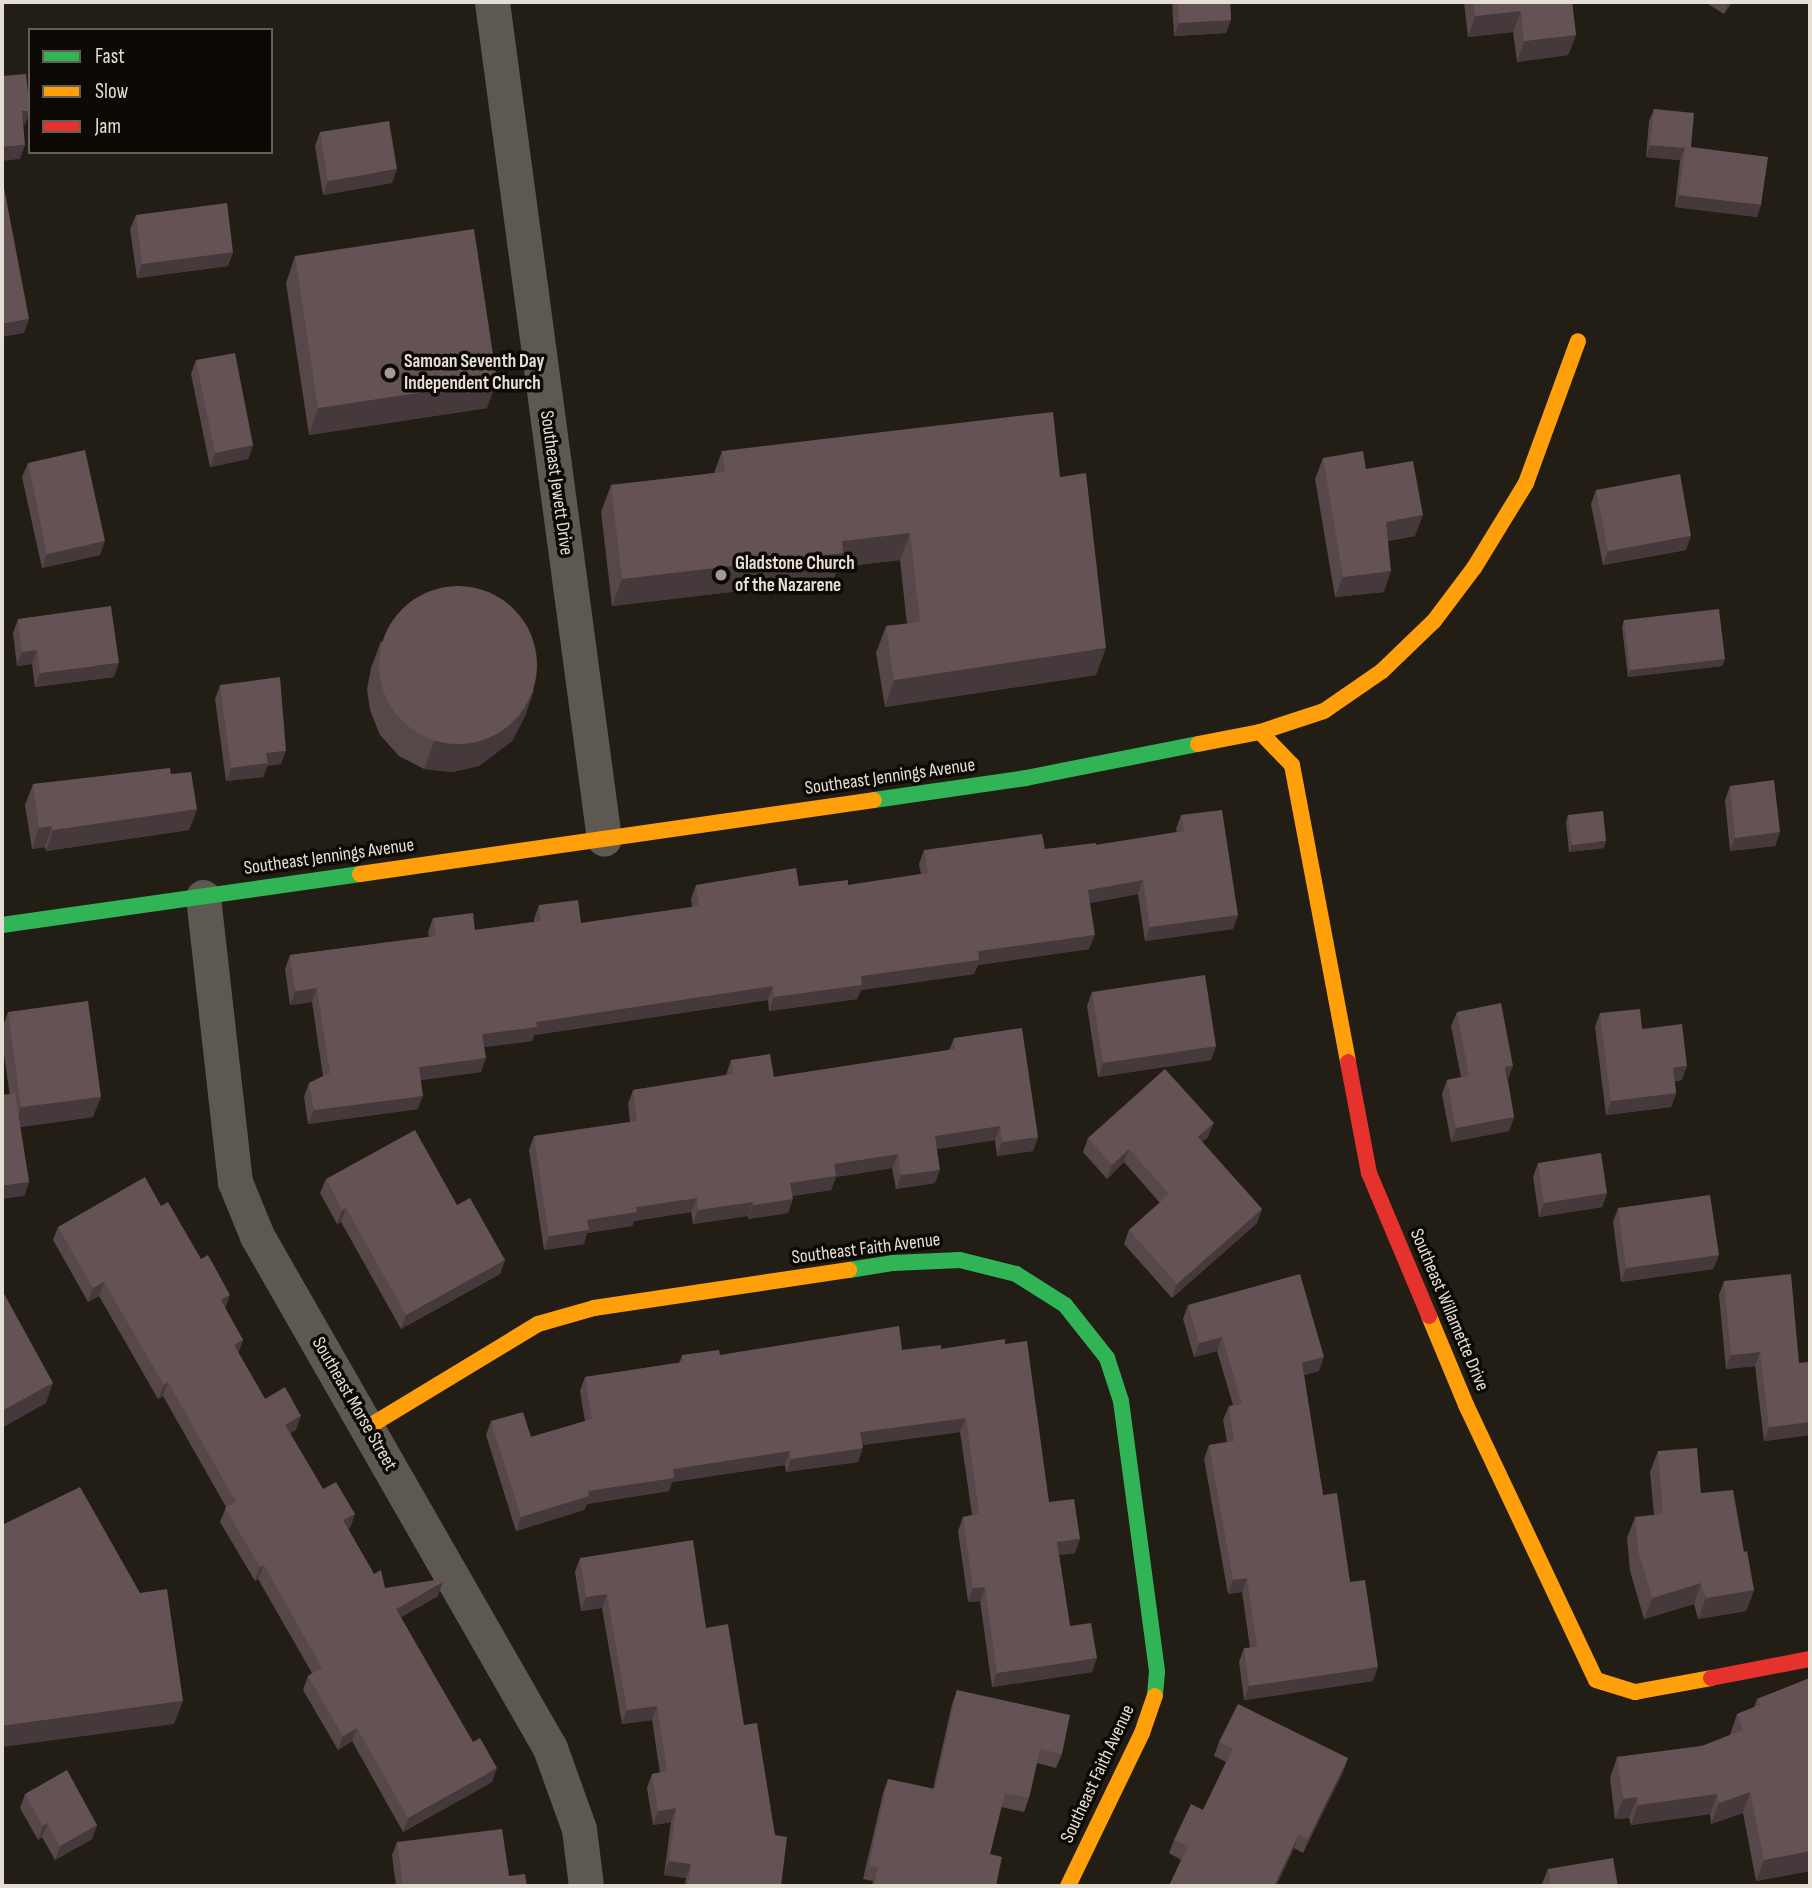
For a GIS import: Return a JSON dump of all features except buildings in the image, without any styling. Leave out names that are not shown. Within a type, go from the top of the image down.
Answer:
[{"type":"street","name":"Southeast Jewett Drive","points":[[492,2],[604,839]]},
{"type":"street","name":"Southeast Jennings Avenue","points":[[2,925],[1026,778],[1259,732],[1324,711],[1382,671],[1434,621],[1474,568],[1526,483],[1578,341]]},
{"type":"street","name":"Southeast Willamette Drive","points":[[1259,732],[1292,765],[1369,1173],[1465,1405],[1595,1680],[1635,1692],[1810,1660]]},
{"type":"street","name":"Southeast Morse Street","points":[[203,897],[235,1181],[257,1236],[550,1748],[579,1829],[586,1886]]},
{"type":"street","name":"Southeast Faith Avenue","points":[[368,1427],[538,1324],[594,1308],[893,1263],[960,1260],[1016,1274],[1065,1305],[1107,1358],[1121,1401],[1157,1672],[1154,1702],[1143,1733],[1068,1886]]},
{"type":"traffic: fast","points":[[874,800],[1026,778],[1198,744]]},
{"type":"traffic: fast","points":[[2,925],[360,874]]},
{"type":"traffic: fast","points":[[849,1270],[893,1263],[960,1260],[1016,1274],[1065,1305],[1107,1358],[1121,1401],[1157,1672],[1155,1696]]},
{"type":"traffic: slow","points":[[1198,744],[1260,732],[1324,711],[1382,671],[1434,621],[1474,568],[1526,483],[1578,341]]},
{"type":"traffic: slow","points":[[1260,732],[1292,765],[1348,1062]]},
{"type":"traffic: slow","points":[[360,874],[874,800]]},
{"type":"traffic: slow","points":[[368,1427],[538,1324],[594,1308],[849,1270]]},
{"type":"traffic: slow","points":[[1429,1316],[1466,1405],[1596,1680],[1635,1692],[1711,1678]]},
{"type":"traffic: slow","points":[[1068,1886],[1142,1733],[1155,1696]]},
{"type":"traffic: jam","points":[[1348,1062],[1369,1173],[1429,1316]]},
{"type":"traffic: jam","points":[[1711,1678],[1810,1659]]},
{"type":"place","name":"Samoan Seventh Day Independent Church","points":[[390,373]]},
{"type":"place","name":"Gladstone Church of the Nazarene","points":[[721,575]]}]
